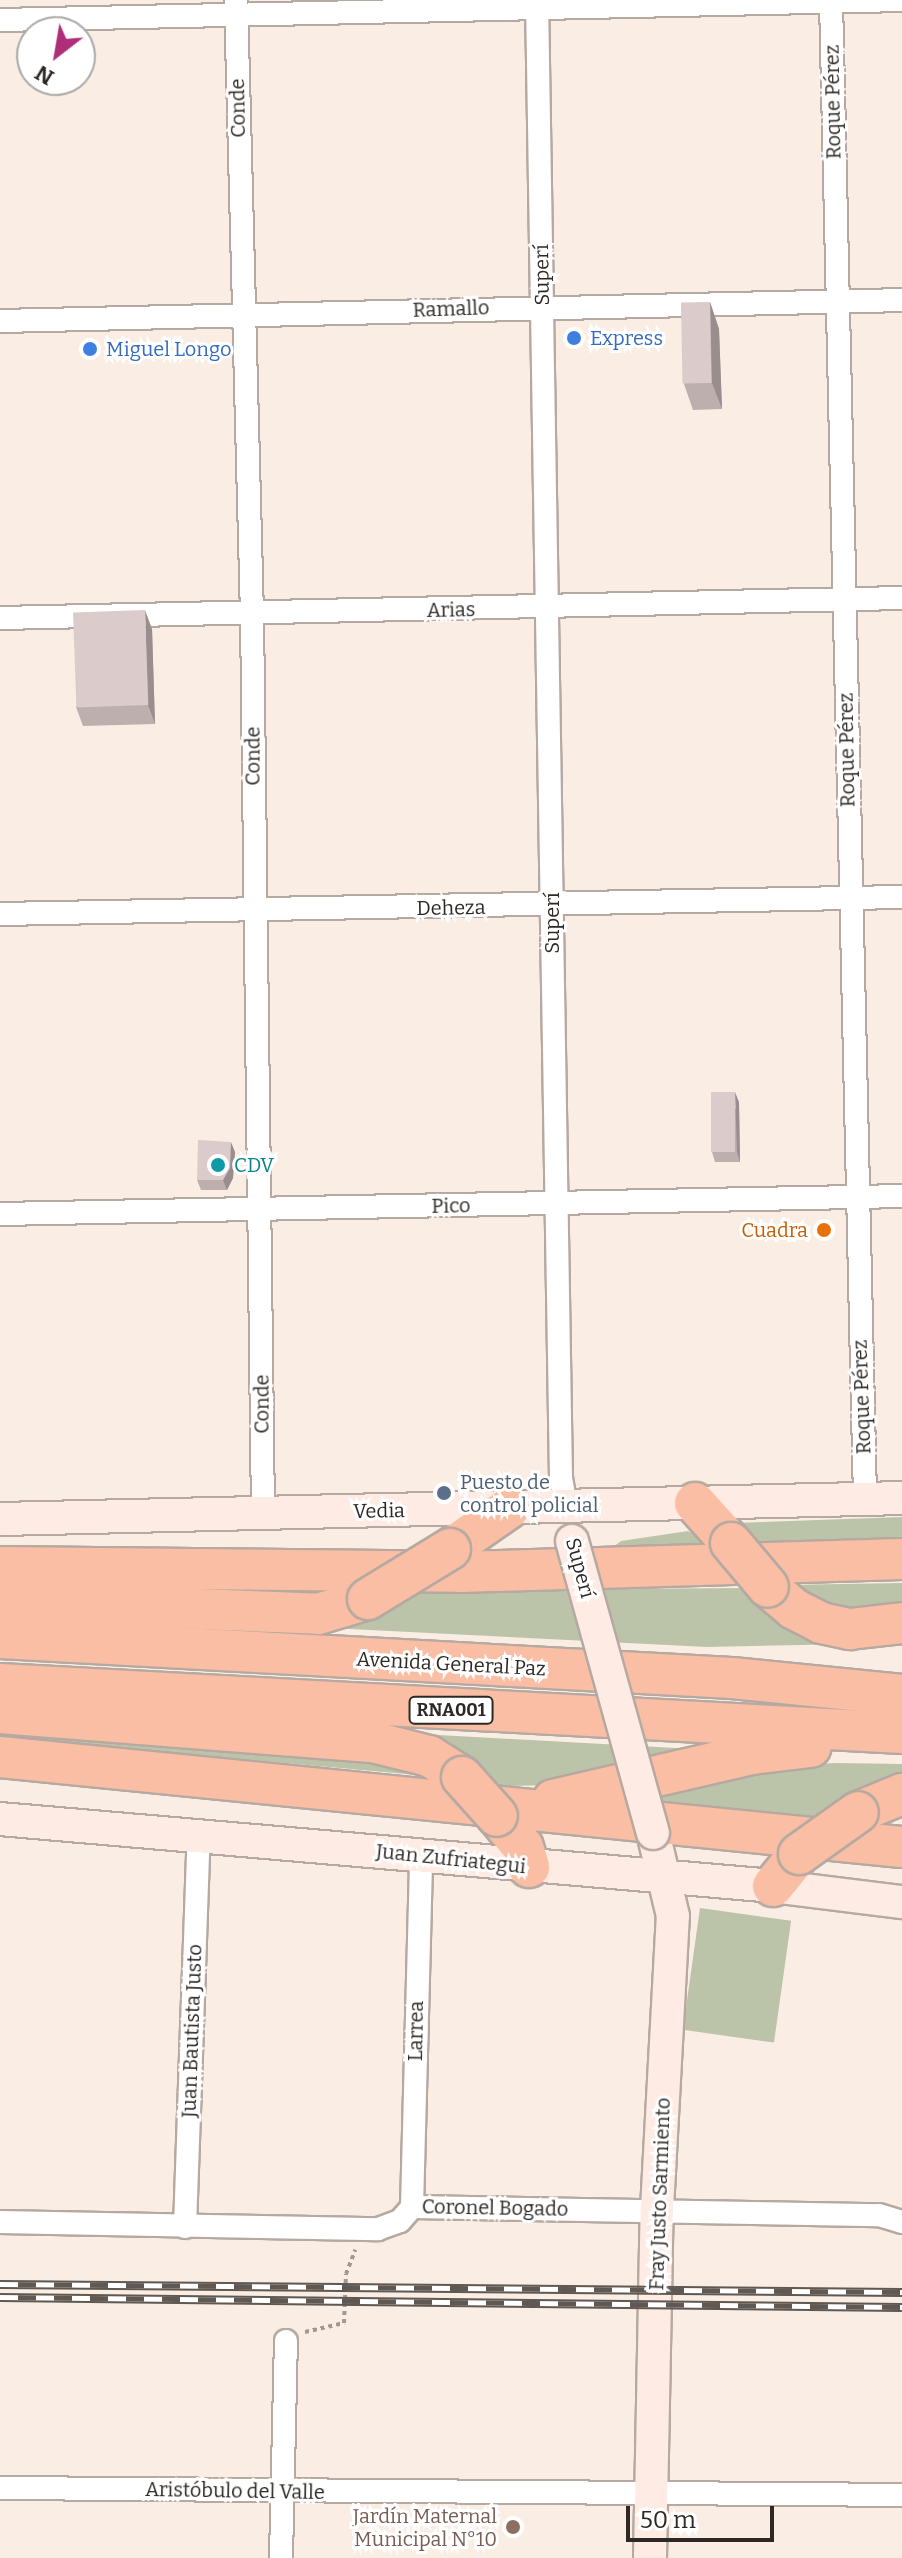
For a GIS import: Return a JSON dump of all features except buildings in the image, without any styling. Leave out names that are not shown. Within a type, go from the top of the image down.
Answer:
[{"type":"highway","points":[[695,1503],[768,1587],[794,1609],[821,1623],[850,1629],[902,1623]]},
{"type":"highway","points":[[0,1601],[318,1614],[368,1599],[450,1549],[509,1508]]},
{"type":"highway","points":[[0,1567],[461,1572],[831,1564],[902,1559]]},
{"type":"highway","points":[[831,1564],[902,1569]]},
{"type":"highway","name":"Avenida General Paz","points":[[0,1638],[732,1678],[902,1695]]},
{"type":"highway","points":[[732,1678],[902,1671]]},
{"type":"highway","name":"RNA001","points":[[0,1684],[902,1735]]},
{"type":"highway","points":[[0,1713],[377,1743],[429,1756],[462,1777],[497,1811],[523,1847],[529,1867]]},
{"type":"highway","points":[[497,1811],[752,1754],[902,1735]]},
{"type":"highway","points":[[0,1757],[497,1811],[859,1826],[902,1839]]},
{"type":"highway","points":[[773,1886],[799,1854],[859,1826],[902,1794]]},
{"type":"highway","points":[[859,1826],[902,1847]]},
{"type":"street","points":[[0,20],[236,7],[902,0]]},
{"type":"street","name":"Roque Pérez","points":[[831,1],[865,1499]]},
{"type":"street","name":"Superí","points":[[537,5],[557,1204],[566,1507],[572,1541],[653,1833]]},
{"type":"street","name":"Conde","points":[[236,7],[252,614],[263,1513]]},
{"type":"street","name":"Ramallo","points":[[0,321],[902,300]]},
{"type":"street","name":"Arias","points":[[0,618],[902,598]]},
{"type":"street","name":"Deheza","points":[[0,914],[552,906],[902,897]]},
{"type":"street","name":"Pico","points":[[0,1214],[902,1196]]},
{"type":"street","name":"Vedia","points":[[0,1519],[902,1498]]},
{"type":"street","name":"Juan Zufriategui","points":[[0,1819],[773,1886],[902,1902]]},
{"type":"street","name":"Fray Justo Sarmiento","points":[[650,2558],[657,2209],[673,1916],[653,1833]]},
{"type":"street","name":"Juan Bautista Justo","points":[[185,2227],[199,1835]]},
{"type":"street","name":"Larrea","points":[[412,2207],[421,1856]]},
{"type":"street","name":"Coronel Bogado","points":[[0,2222],[363,2229],[389,2228],[412,2207],[879,2215],[902,2222]]},
{"type":"street","points":[[281,2558],[280,2493],[286,2341]]},
{"type":"street","name":"Aristóbulo del Valle","points":[[0,2488],[280,2493],[652,2490],[902,2495]]},
{"type":"path","points":[[286,2341],[344,2323],[346,2274],[363,2229]]},
{"type":"green space","points":[[902,1517],[902,1538],[835,1542],[749,1544],[736,1523]]},
{"type":"green space","points":[[688,1531],[716,1546],[605,1553],[621,1541]]},
{"type":"green space","points":[[902,1583],[902,1611],[847,1616],[784,1585]]},
{"type":"green space","points":[[755,1588],[902,1643],[707,1647],[289,1626],[405,1590]]},
{"type":"green space","points":[[0,1724],[328,1753],[439,1777],[0,1737]]},
{"type":"green space","points":[[385,1732],[712,1750],[552,1785],[506,1786],[484,1784]]},
{"type":"green space","points":[[902,1764],[902,1781],[833,1820],[625,1804],[748,1767]]},
{"type":"green space","points":[[700,1908],[791,1921],[774,2043],[683,2030]]},
{"type":"railway","points":[[0,2284],[902,2292]]},
{"type":"railway","points":[[0,2297],[902,2307]]},
{"type":"place","name":"Express","points":[[574,338]]},
{"type":"place","name":"Miguel Longo","points":[[90,349]]},
{"type":"place","name":"CDV","points":[[218,1165]]},
{"type":"place","name":"Cuadra","points":[[824,1230]]},
{"type":"place","name":"Puesto de control policial","points":[[444,1493]]},
{"type":"place","name":"Jardín Maternal Municipal N°10","points":[[513,2527]]}]
